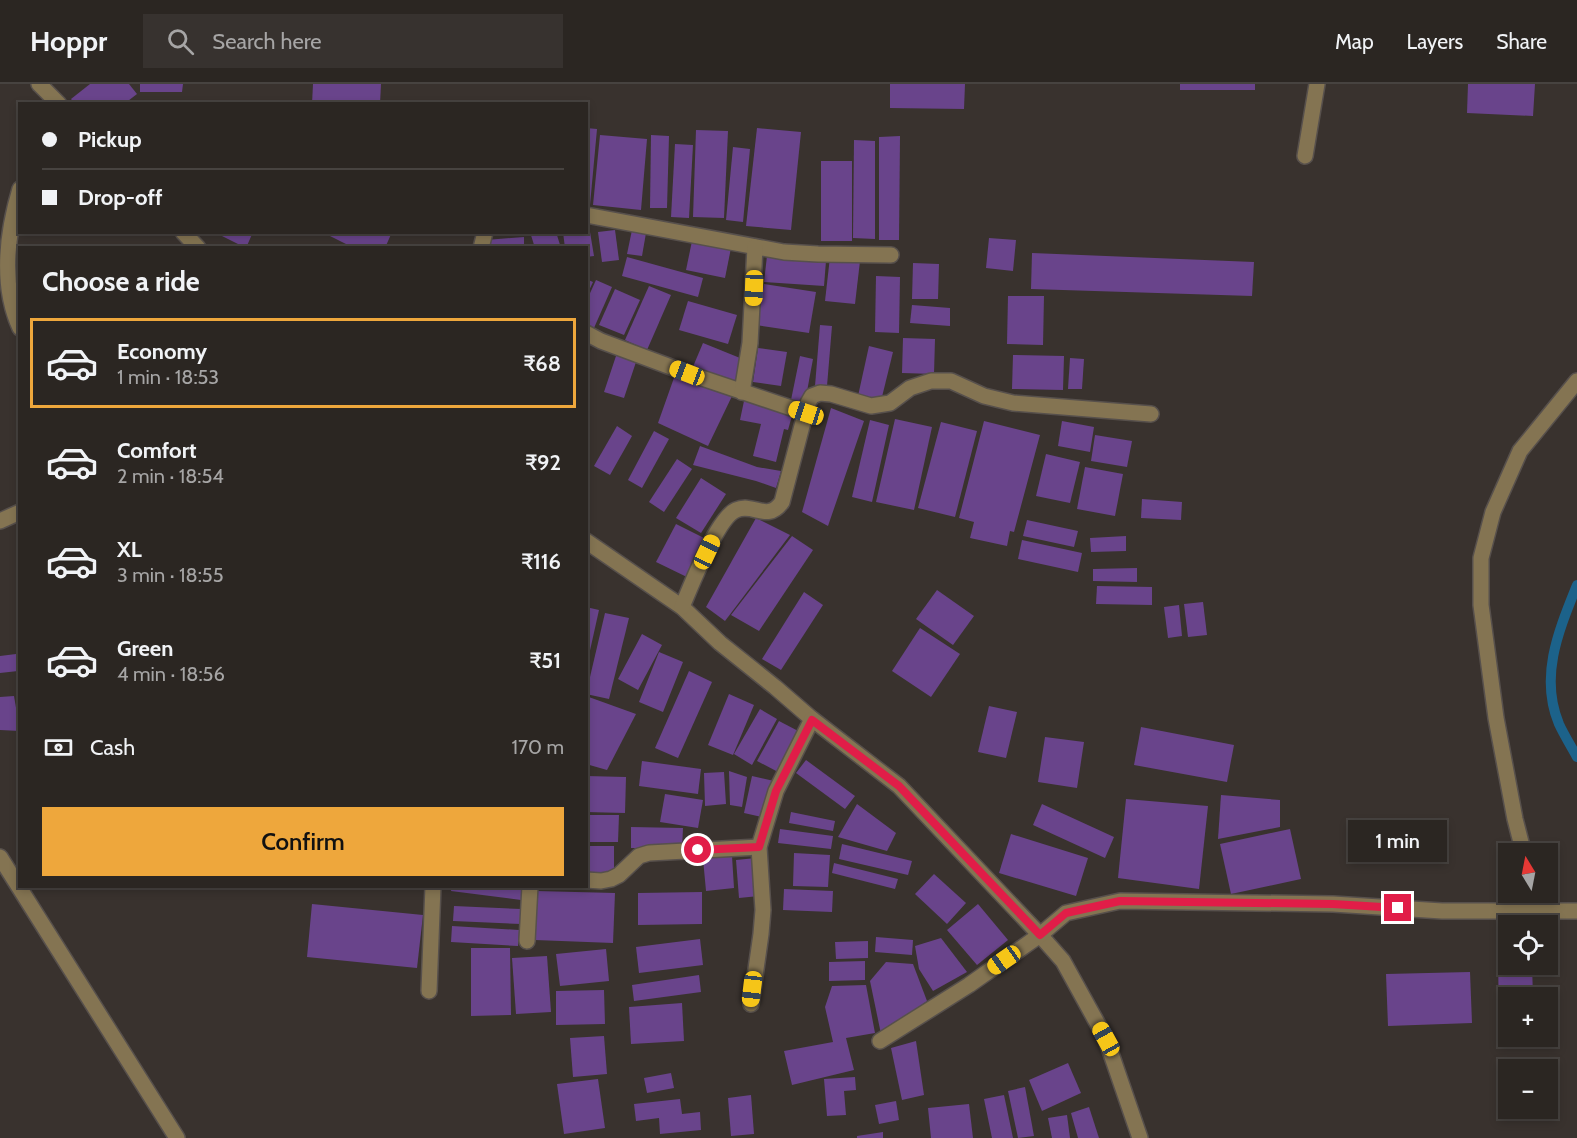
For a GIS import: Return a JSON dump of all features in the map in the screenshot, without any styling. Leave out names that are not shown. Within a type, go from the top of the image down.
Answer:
[{"type":"street","points":[[39,84],[57,102]]},
{"type":"street","points":[[1305,156],[1317,84]]},
{"type":"street","points":[[18,196],[8,245],[7,268],[10,300],[18,322]]},
{"type":"street","points":[[588,215],[784,252],[891,255]]},
{"type":"street","points":[[185,234],[196,246]]},
{"type":"street","points":[[742,392],[750,343],[755,247]]},
{"type":"street","points":[[588,334],[601,341],[806,413]]},
{"type":"street","points":[[682,607],[716,533],[729,514],[737,509],[746,508],[775,511],[782,502],[808,403],[812,396],[820,393],[831,394],[871,406],[890,403],[910,388],[931,381],[951,381],[984,396],[1013,403],[1151,414]]},
{"type":"street","points":[[1521,843],[1496,718],[1481,605],[1481,558],[1493,512],[1520,451],[1577,381]]},
{"type":"street","points":[[0,521],[18,513]]},
{"type":"street","points":[[588,542],[682,607],[720,643],[812,720],[899,786],[1040,935],[1064,961],[1106,1039],[1140,1138]]},
{"type":"street","points":[[751,1004],[763,910],[759,847],[776,791],[812,720]]},
{"type":"street","points":[[588,880],[611,879],[619,875],[639,856],[649,853],[759,847]]},
{"type":"street","points":[[0,857],[18,886]]},
{"type":"street","points":[[20,888],[177,1138]]},
{"type":"street","points":[[429,991],[433,888]]},
{"type":"street","points":[[527,941],[530,888]]},
{"type":"street","points":[[879,1041],[969,985],[1040,935],[1066,913],[1120,901],[1333,904],[1442,911],[1570,911]]},
{"type":"street","points":[[1538,903],[1541,911]]},
{"type":"building","points":[[90,84],[129,84],[137,94],[127,102],[73,102],[71,99]]},
{"type":"building","points":[[140,84],[183,84],[182,92],[140,92]]},
{"type":"building","points":[[313,84],[381,84],[380,102],[312,102]]},
{"type":"building","points":[[890,84],[965,84],[964,109],[890,108]]},
{"type":"building","points":[[1180,84],[1255,84],[1255,90],[1180,90]]},
{"type":"building","points":[[1468,84],[1535,84],[1533,116],[1467,113]]},
{"type":"building","points":[[588,128],[597,129],[590,205],[588,205]]},
{"type":"building","points":[[757,128],[801,132],[791,230],[746,226]]},
{"type":"building","points":[[696,130],[728,131],[724,218],[693,217]]},
{"type":"building","points":[[600,135],[647,139],[641,210],[593,205]]},
{"type":"building","points":[[651,135],[669,136],[667,208],[650,208]]},
{"type":"building","points":[[900,136],[899,240],[879,240],[879,137]]},
{"type":"building","points":[[854,140],[875,141],[875,239],[853,238]]},
{"type":"building","points":[[675,144],[693,145],[689,218],[671,217]]},
{"type":"building","points":[[733,147],[750,149],[743,222],[726,220]]},
{"type":"building","points":[[821,161],[852,161],[852,241],[821,241]]},
{"type":"building","points":[[588,220],[594,256],[588,257],[588,246],[565,246],[563,234],[588,234]]},
{"type":"building","points":[[615,230],[619,260],[602,262],[598,232]]},
{"type":"building","points":[[632,230],[646,233],[642,256],[627,254]]},
{"type":"building","points":[[218,234],[252,234],[247,246],[242,246]]},
{"type":"building","points":[[326,234],[391,234],[386,246],[350,246]]},
{"type":"building","points":[[531,234],[557,234],[560,246],[534,246]]},
{"type":"building","points":[[524,237],[524,246],[487,246],[486,240]]},
{"type":"building","points":[[989,238],[1016,240],[1013,271],[986,268]]},
{"type":"building","points":[[692,241],[731,248],[725,278],[686,270]]},
{"type":"building","points":[[1032,253],[1254,262],[1252,296],[1031,289]]},
{"type":"building","points":[[767,256],[826,261],[824,286],[764,282]]},
{"type":"building","points":[[627,257],[703,278],[698,297],[622,276]]},
{"type":"building","points":[[830,257],[860,261],[855,304],[825,301]]},
{"type":"building","points":[[913,263],[939,264],[938,299],[912,299]]},
{"type":"building","points":[[876,276],[900,277],[899,333],[875,332]]},
{"type":"building","points":[[588,280],[593,282],[588,293]]},
{"type":"building","points":[[596,280],[612,287],[594,328],[588,326],[588,298]]},
{"type":"building","points":[[764,284],[816,292],[809,333],[756,325]]},
{"type":"building","points":[[649,286],[671,295],[647,350],[625,340]]},
{"type":"building","points":[[615,289],[640,300],[624,335],[599,325]]},
{"type":"building","points":[[1008,296],[1044,296],[1043,345],[1007,344]]},
{"type":"building","points":[[688,301],[737,315],[728,344],[679,330]]},
{"type":"building","points":[[912,305],[950,308],[950,326],[910,323]]},
{"type":"building","points":[[820,325],[832,326],[827,386],[815,386]]},
{"type":"building","points":[[903,338],[935,339],[934,374],[902,373]]},
{"type":"building","points":[[703,343],[745,360],[735,386],[692,369]]},
{"type":"building","points":[[869,346],[893,352],[881,401],[858,396]]},
{"type":"building","points":[[758,348],[787,352],[781,386],[753,382]]},
{"type":"building","points":[[617,353],[637,359],[624,398],[604,392]]},
{"type":"building","points":[[1013,355],[1064,356],[1063,390],[1012,389]]},
{"type":"building","points":[[800,356],[813,359],[805,402],[791,400]]},
{"type":"building","points":[[1070,358],[1084,359],[1082,389],[1068,389]]},
{"type":"building","points":[[675,375],[733,394],[708,446],[658,423]]},
{"type":"building","points":[[744,401],[793,412],[788,430],[784,429],[776,462],[753,456],[761,424],[740,420]]},
{"type":"building","points":[[831,408],[864,421],[828,526],[802,512]]},
{"type":"building","points":[[895,419],[932,427],[914,510],[876,502]]},
{"type":"building","points":[[870,420],[889,425],[872,502],[852,497]]},
{"type":"building","points":[[984,421],[1040,435],[1014,532],[1010,531],[1007,546],[970,538],[974,522],[959,518]]},
{"type":"building","points":[[1062,421],[1094,427],[1090,452],[1058,446]]},
{"type":"building","points":[[941,422],[977,431],[955,517],[918,508]]},
{"type":"building","points":[[617,426],[632,436],[610,475],[594,466]]},
{"type":"building","points":[[654,431],[669,439],[642,488],[628,480]]},
{"type":"building","points":[[1095,435],[1132,441],[1127,467],[1091,461]]},
{"type":"building","points":[[700,446],[757,467],[781,471],[776,488],[693,465]]},
{"type":"building","points":[[1046,454],[1080,462],[1070,503],[1036,496]]},
{"type":"building","points":[[677,459],[692,469],[664,512],[649,502]]},
{"type":"building","points":[[1085,467],[1123,474],[1115,516],[1077,509]]},
{"type":"building","points":[[701,478],[726,494],[701,533],[676,518]]},
{"type":"building","points":[[1142,499],[1182,502],[1181,520],[1141,518]]},
{"type":"building","points":[[756,518],[790,535],[725,621],[706,607]]},
{"type":"building","points":[[1027,520],[1078,531],[1074,547],[1023,536]]},
{"type":"building","points":[[676,524],[710,541],[691,579],[656,562]]},
{"type":"building","points":[[792,536],[813,550],[759,631],[731,615]]},
{"type":"building","points":[[1126,536],[1126,551],[1091,552],[1090,538]]},
{"type":"building","points":[[1022,540],[1082,553],[1078,572],[1018,559]]},
{"type":"building","points":[[1137,568],[1137,582],[1093,581],[1093,569]]},
{"type":"building","points":[[1097,586],[1152,587],[1152,605],[1096,604]]},
{"type":"building","points":[[937,590],[974,616],[953,645],[916,619]]},
{"type":"building","points":[[804,592],[823,605],[781,670],[762,659]]},
{"type":"building","points":[[1203,602],[1207,635],[1188,637],[1184,604]]},
{"type":"building","points":[[1179,605],[1182,636],[1168,638],[1164,607]]},
{"type":"building","points":[[588,607],[599,610],[588,660]]},
{"type":"building","points":[[605,613],[629,618],[609,699],[588,694],[588,685]]},
{"type":"building","points":[[920,628],[960,654],[931,697],[892,671]]},
{"type":"building","points":[[642,634],[662,645],[638,690],[618,679]]},
{"type":"building","points":[[659,652],[683,662],[663,712],[639,702]]},
{"type":"building","points":[[16,654],[18,671],[0,673],[0,656]]},
{"type":"building","points":[[689,671],[712,682],[678,758],[655,748]]},
{"type":"building","points":[[729,694],[754,705],[733,755],[708,745]]},
{"type":"building","points":[[14,696],[18,731],[0,730],[0,697]]},
{"type":"building","points":[[588,697],[636,714],[607,770],[588,765]]},
{"type":"building","points":[[989,706],[1017,712],[1006,758],[978,752]]},
{"type":"building","points":[[760,709],[777,719],[752,765],[734,754]]},
{"type":"building","points":[[779,721],[802,733],[780,773],[757,761]]},
{"type":"building","points":[[1141,727],[1234,745],[1227,782],[1134,765]]},
{"type":"building","points":[[1045,737],[1084,742],[1077,788],[1038,782]]},
{"type":"building","points":[[806,760],[855,796],[845,809],[796,773]]},
{"type":"building","points":[[642,761],[701,769],[698,794],[639,786]]},
{"type":"building","points":[[729,771],[747,777],[742,807],[730,805]]},
{"type":"building","points":[[724,772],[726,804],[705,806],[704,773]]},
{"type":"building","points":[[588,776],[626,777],[625,813],[588,812]]},
{"type":"building","points":[[752,776],[774,781],[766,818],[744,813]]},
{"type":"building","points":[[665,794],[703,800],[698,828],[660,822]]},
{"type":"building","points":[[1221,795],[1280,800],[1280,827],[1218,839]]},
{"type":"building","points":[[1126,799],[1208,806],[1199,889],[1118,878]]},
{"type":"building","points":[[857,804],[896,833],[887,851],[838,837]]},
{"type":"building","points":[[1042,804],[1114,837],[1105,858],[1033,825]]},
{"type":"building","points":[[791,812],[835,821],[833,831],[789,823]]},
{"type":"building","points":[[588,815],[619,815],[618,842],[588,842]]},
{"type":"building","points":[[631,827],[683,828],[682,848],[631,848]]},
{"type":"building","points":[[780,829],[833,836],[831,849],[778,843]]},
{"type":"building","points":[[1290,829],[1301,879],[1231,894],[1220,844]]},
{"type":"building","points":[[1011,834],[1088,858],[1076,896],[999,873]]},
{"type":"building","points":[[842,844],[912,861],[908,875],[839,859]]},
{"type":"building","points":[[588,846],[614,846],[614,872],[588,873]]},
{"type":"building","points":[[794,853],[830,855],[828,887],[793,886]]},
{"type":"building","points":[[732,856],[734,888],[706,891],[703,859]]},
{"type":"building","points":[[756,858],[759,896],[739,898],[736,860]]},
{"type":"building","points":[[834,863],[898,879],[895,889],[832,873]]},
{"type":"building","points":[[934,874],[966,903],[947,924],[915,894]]},
{"type":"building","points":[[452,888],[523,888],[521,900],[451,891]]},
{"type":"building","points":[[784,889],[833,891],[832,912],[783,910]]},
{"type":"building","points":[[536,891],[615,893],[613,943],[535,940]]},
{"type":"building","points":[[702,892],[702,924],[638,925],[638,893]]},
{"type":"building","points":[[312,904],[423,915],[417,968],[307,957]]},
{"type":"building","points":[[978,904],[1008,940],[977,965],[947,930]]},
{"type":"building","points":[[454,906],[521,909],[521,924],[453,921]]},
{"type":"building","points":[[452,926],[519,930],[518,946],[451,942]]},
{"type":"building","points":[[876,937],[913,940],[912,955],[875,952]]},
{"type":"building","points":[[941,938],[967,972],[933,991],[919,969],[915,946]]},
{"type":"building","points":[[700,939],[703,965],[639,973],[636,947]]},
{"type":"building","points":[[868,941],[868,958],[836,959],[835,942]]},
{"type":"building","points":[[471,948],[510,948],[511,1015],[471,1016]]},
{"type":"building","points":[[606,949],[609,981],[560,986],[556,954]]},
{"type":"building","points":[[547,956],[551,1012],[516,1014],[512,958]]},
{"type":"building","points":[[865,961],[865,980],[829,981],[829,962]]},
{"type":"building","points":[[886,962],[913,964],[927,1001],[881,1034],[870,981]]},
{"type":"building","points":[[1470,972],[1472,1023],[1388,1026],[1386,974]]},
{"type":"building","points":[[699,975],[701,992],[634,1001],[632,985]]},
{"type":"building","points":[[1498,975],[1532,975],[1533,987],[1498,987]]},
{"type":"building","points":[[866,985],[875,1033],[846,1038],[854,1070],[792,1085],[784,1051],[833,1042],[825,1007],[832,986]]},
{"type":"building","points":[[604,990],[605,1024],[556,1025],[556,991]]},
{"type":"building","points":[[682,1003],[684,1041],[631,1044],[629,1007]]},
{"type":"building","points":[[604,1036],[607,1074],[573,1077],[570,1038]]},
{"type":"building","points":[[916,1041],[924,1095],[902,1100],[891,1048]]},
{"type":"building","points":[[1068,1063],[1081,1093],[1042,1111],[1029,1080]]},
{"type":"building","points":[[671,1073],[674,1088],[647,1093],[644,1078]]},
{"type":"building","points":[[855,1077],[856,1090],[844,1091],[846,1115],[827,1116],[824,1079]]},
{"type":"building","points":[[598,1079],[605,1128],[564,1134],[557,1084]]},
{"type":"building","points":[[1025,1087],[1034,1136],[1018,1138],[1008,1091]]},
{"type":"building","points":[[751,1095],[754,1134],[731,1136],[728,1098]]},
{"type":"building","points":[[1004,1095],[1013,1138],[992,1138],[984,1099]]},
{"type":"building","points":[[680,1099],[682,1114],[700,1112],[701,1130],[660,1134],[659,1118],[636,1121],[634,1104]]},
{"type":"building","points":[[896,1101],[899,1120],[879,1124],[875,1105]]},
{"type":"building","points":[[969,1104],[973,1138],[931,1138],[928,1108]]},
{"type":"building","points":[[1089,1107],[1099,1138],[1078,1138],[1071,1113]]},
{"type":"building","points":[[1067,1115],[1070,1138],[1052,1138],[1048,1118]]},
{"type":"building","points":[[883,1132],[883,1138],[857,1138],[857,1136]]},
{"type":"waterway","points":[[1577,585],[1558,636],[1551,671],[1553,706],[1559,724],[1577,757]]},
{"type":"route","points":[[698,850],[759,847],[776,791],[812,720],[899,786],[1040,935],[1066,913],[1120,901],[1333,904],[1398,908]]}]
